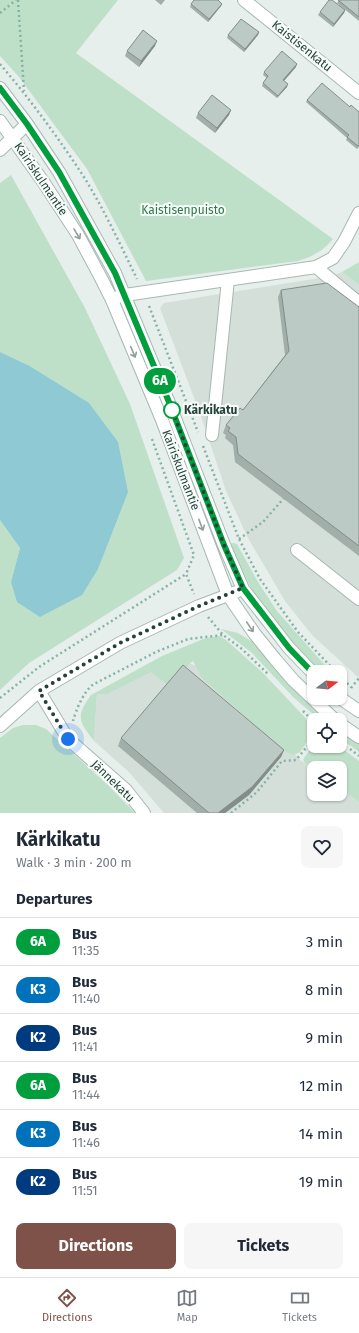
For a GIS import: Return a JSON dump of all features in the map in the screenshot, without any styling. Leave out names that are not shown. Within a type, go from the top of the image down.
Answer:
[{"type":"street","name":"Kaistisenkatu","points":[[244,0],[359,93]]},
{"type":"street","name":"Kairiskulmantie","points":[[0,88],[27,124],[59,172],[115,273],[174,414],[224,545],[243,588],[289,648],[307,667]]},
{"type":"street","name":"Kairiskulmantie","points":[[0,121],[78,235],[112,300],[162,420],[228,595],[254,633],[293,680],[328,713]]},
{"type":"street","points":[[0,150],[27,124]]},
{"type":"street","points":[[112,300],[125,295],[316,267],[334,258],[359,213]]},
{"type":"street","points":[[316,267],[359,303]]},
{"type":"street","points":[[212,435],[228,280]]},
{"type":"street","points":[[296,550],[359,599]]},
{"type":"street","points":[[0,726],[39,691],[120,643],[199,606],[243,588]]},
{"type":"street","name":"Jännekatu","points":[[39,691],[68,739],[126,790],[144,813]]},
{"type":"street","points":[[347,703],[359,712]]},
{"type":"street","points":[[347,729],[359,738]]},
{"type":"path","points":[[0,14],[17,0]]},
{"type":"path","points":[[17,0],[24,93]]},
{"type":"path","points":[[0,698],[39,667],[186,574],[194,555],[151,435]]},
{"type":"path","points":[[263,522],[284,498]]},
{"type":"path","points":[[186,574],[199,606],[223,635],[242,649],[271,678]]},
{"type":"path","points":[[68,739],[75,713],[89,687],[156,652],[188,639],[223,635]]},
{"type":"path","points":[[351,688],[359,678]]},
{"type":"path","points":[[347,684],[355,690]]},
{"type":"path","points":[[301,709],[307,715]]},
{"type":"path","points":[[231,813],[257,792],[282,761],[296,760],[307,747]]},
{"type":"shaded area","points":[[342,272],[359,285],[359,678],[347,667],[347,665],[345,665],[312,635],[285,601],[248,538],[226,491],[201,416],[160,308],[164,303],[332,276]]},
{"type":"shaded area","points":[[168,655],[220,675],[300,760],[307,764],[307,801],[347,801],[347,793],[359,802],[359,813],[164,813],[129,772],[94,741],[97,694]]},
{"type":"green space","name":"Kaistisenpuisto","points":[[0,0],[118,0],[76,53],[333,239],[317,253],[298,261],[146,281],[87,169],[19,77],[0,56]]},
{"type":"green space","points":[[11,175],[85,308],[130,404],[184,558],[177,570],[29,663],[0,690],[0,520],[20,548],[11,582],[98,569],[111,532],[28,365],[0,352],[0,183]]},
{"type":"green space","points":[[359,262],[359,285],[342,272]]},
{"type":"green space","points":[[228,544],[237,544],[258,582],[277,611],[325,665],[312,665],[281,631],[253,590]]},
{"type":"green space","points":[[221,629],[238,633],[253,642],[307,697],[307,705],[315,705],[323,713],[312,713],[294,698],[252,653]]},
{"type":"green space","points":[[219,636],[226,640],[262,672],[307,720],[307,742],[300,752],[294,755],[288,753],[267,736],[202,678],[193,661],[180,672],[169,686],[151,672],[107,694],[97,694],[94,741],[81,719],[83,709],[91,695],[162,656],[206,638]]},
{"type":"green space","points":[[23,725],[36,725],[46,729],[109,786],[135,813],[0,813],[0,738],[13,728]]},
{"type":"green space","points":[[347,733],[359,742],[359,752],[347,743]]},
{"type":"green space","points":[[347,752],[359,761],[359,802],[347,793],[347,761],[307,761],[307,764],[303,760],[308,753]]},
{"type":"water","points":[[0,352],[28,365],[89,403],[118,442],[128,492],[98,569],[82,595],[40,617],[17,602],[11,582],[20,548],[0,520]]},
{"type":"building","points":[[194,0],[218,0],[222,4],[209,19],[191,4]]},
{"type":"building","points":[[329,0],[332,0],[345,10],[334,24],[320,12]]},
{"type":"building","points":[[338,0],[359,0],[359,17]]},
{"type":"building","points":[[241,19],[259,32],[245,49],[228,35]]},
{"type":"building","points":[[143,30],[157,41],[141,61],[127,51]]},
{"type":"building","points":[[282,51],[297,64],[283,80],[288,84],[278,96],[263,83],[268,76],[264,72]]},
{"type":"building","points":[[322,83],[350,107],[351,105],[359,112],[358,146],[347,137],[349,135],[307,100]]},
{"type":"building","points":[[212,95],[231,110],[217,128],[198,113]]},
{"type":"building","points":[[327,283],[359,307],[359,546],[238,454],[236,437],[228,431],[230,428],[226,425],[240,408],[243,410],[289,351],[281,290]]},
{"type":"building","points":[[183,665],[284,750],[252,787],[218,813],[209,813],[121,738]]},
{"type":"bus line","name":"6A","points":[[0,88],[27,124],[59,172],[115,273],[169,402],[224,545],[243,588],[289,648],[307,667]]},
{"type":"place","name":"Kärkikatu","points":[[172,410]]},
{"type":"route","points":[[68,739],[39,691],[120,643],[199,606],[243,588],[224,545],[172,410]]}]
